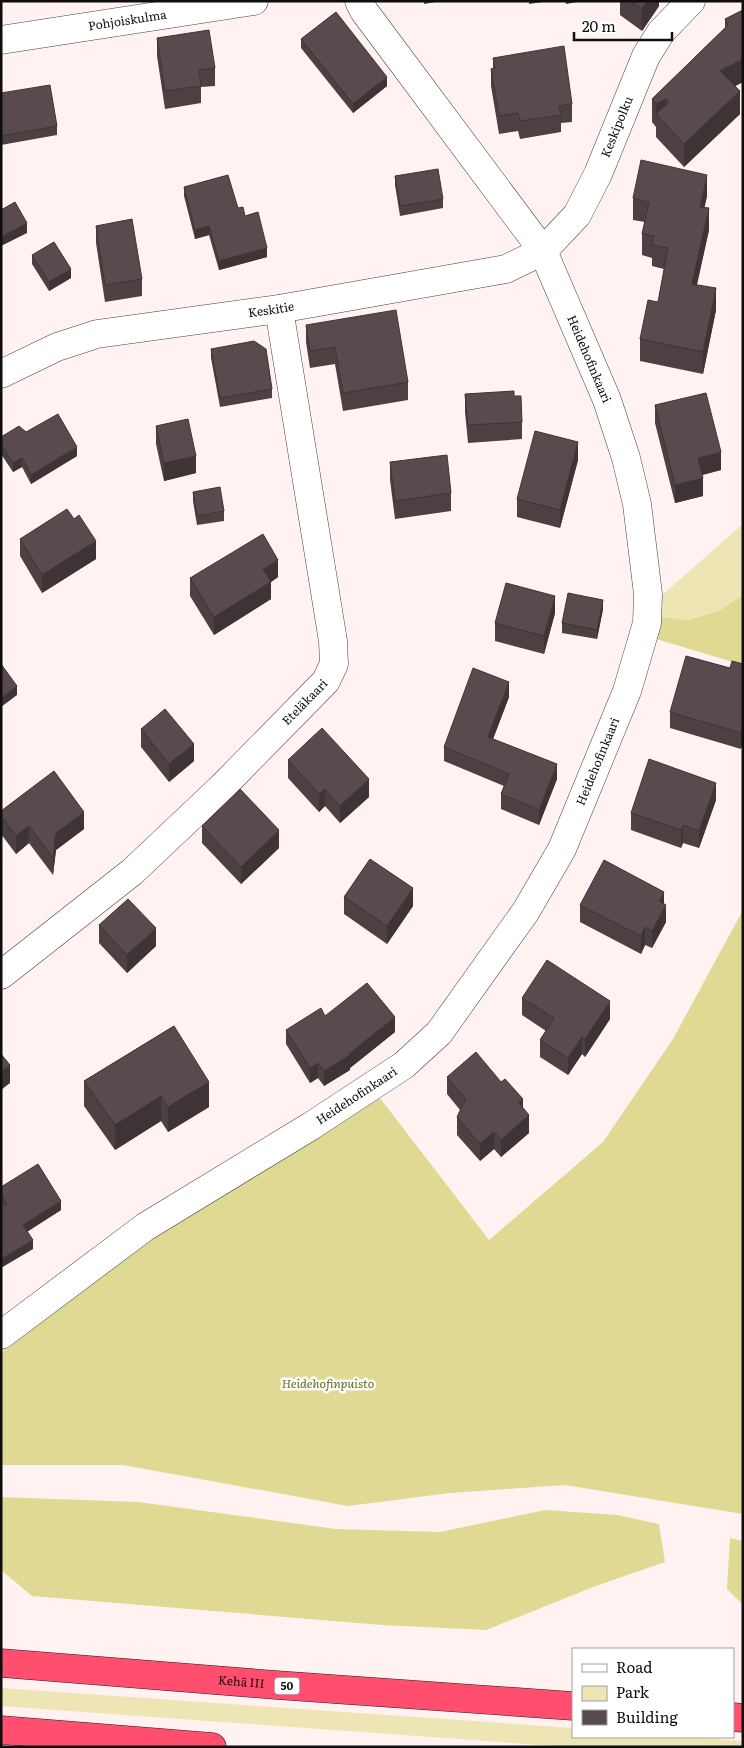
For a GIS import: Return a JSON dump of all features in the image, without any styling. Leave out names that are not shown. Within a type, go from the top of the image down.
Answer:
[{"type":"highway","name":"Kehä III","points":[[1,1663],[286,1686],[572,1706]]},
{"type":"highway","points":[[1,1730],[212,1747]]},
{"type":"street","name":"Pohjoiskulma","points":[[1,40],[254,1]]},
{"type":"street","name":"Heidehofinkaari","points":[[1,1335],[145,1227],[311,1126],[404,1065],[439,1033],[526,911],[562,849],[627,691],[647,623],[648,594],[637,504],[626,458],[607,400],[543,251],[364,11],[359,1]]},
{"type":"street","name":"Keskipolku","points":[[543,251],[578,215],[598,174],[646,56],[661,32],[691,1]]},
{"type":"street","name":"Keskitie","points":[[1,374],[57,347],[97,334],[280,309],[506,269],[543,251]]},
{"type":"street","name":"Eteläkaari","points":[[1,975],[139,865],[222,787],[326,681],[334,664],[333,641],[280,309]]},
{"type":"green space","points":[[743,524],[743,665],[650,637],[662,595]]},
{"type":"green space","points":[[743,595],[743,665],[650,637],[656,617],[689,620],[719,611]]},
{"type":"green space","name":"Heidehofinpuisto","points":[[743,910],[743,1514],[565,1485],[450,1493],[348,1506],[123,1465],[1,1465],[1,1353],[135,1243],[380,1098],[489,1240],[603,1142],[673,1039]]},
{"type":"green space","points":[[1,1497],[138,1502],[336,1529],[440,1532],[545,1510],[617,1515],[659,1524],[665,1562],[593,1587],[486,1630],[382,1625],[32,1596],[1,1570]]},
{"type":"green space","points":[[730,1538],[743,1541],[743,1605],[727,1589]]},
{"type":"green space","points":[[1,1688],[572,1728],[572,1738],[705,1738],[743,1741],[743,1747],[567,1747],[1,1706]]},
{"type":"building","points":[[631,1],[647,1],[642,9]]},
{"type":"building","points":[[743,10],[743,59],[720,71],[740,91],[684,144],[656,114],[669,102],[666,99],[656,104],[652,99],[728,25],[725,19]]},
{"type":"building","points":[[336,12],[387,77],[353,104],[301,39]]},
{"type":"building","points":[[209,30],[215,68],[199,70],[201,86],[165,91],[157,38]]},
{"type":"building","points":[[564,46],[572,104],[559,106],[561,115],[520,121],[518,113],[499,116],[491,69],[495,68],[493,58]]},
{"type":"building","points":[[50,85],[57,126],[1,136],[1,93]]},
{"type":"building","points":[[641,160],[707,175],[700,207],[709,208],[692,284],[716,288],[703,352],[640,339],[648,300],[658,302],[668,248],[652,245],[654,236],[642,234],[649,202],[633,198]]},
{"type":"building","points":[[438,169],[443,199],[400,206],[395,176]]},
{"type":"building","points":[[228,175],[238,208],[243,207],[245,216],[258,212],[267,248],[219,261],[209,226],[195,230],[184,187]]},
{"type":"building","points":[[15,202],[27,223],[1,237],[1,210]]},
{"type":"building","points":[[132,219],[142,279],[105,285],[96,226]]},
{"type":"building","points":[[54,242],[71,269],[49,282],[32,255]]},
{"type":"building","points":[[396,310],[408,382],[343,393],[335,347],[310,351],[306,325]]},
{"type":"building","points":[[254,341],[266,349],[272,389],[220,398],[211,349]]},
{"type":"building","points":[[514,391],[514,396],[521,396],[522,422],[468,425],[465,394]]},
{"type":"building","points":[[706,393],[721,452],[698,458],[703,478],[675,485],[655,405]]},
{"type":"building","points":[[58,414],[77,447],[31,475],[22,458],[13,463],[1,444],[1,437],[19,426],[26,432]]},
{"type":"building","points":[[188,419],[196,456],[164,463],[156,426]]},
{"type":"building","points":[[535,431],[578,442],[560,510],[517,499]]},
{"type":"building","points":[[447,455],[451,493],[395,501],[390,462]]},
{"type":"building","points":[[220,487],[224,511],[197,516],[193,492]]},
{"type":"building","points":[[67,509],[74,519],[79,515],[96,541],[42,575],[20,539]]},
{"type":"building","points":[[263,534],[278,560],[263,569],[271,582],[214,617],[190,578]]},
{"type":"building","points":[[506,583],[555,596],[544,636],[495,623]]},
{"type":"building","points":[[568,593],[603,600],[597,630],[562,623]]},
{"type":"building","points":[[686,656],[730,668],[732,661],[743,664],[743,725],[741,733],[670,712]]},
{"type":"building","points":[[1,664],[17,686],[1,698]]},
{"type":"building","points":[[473,668],[509,682],[488,737],[557,764],[539,810],[501,794],[509,774],[444,747]]},
{"type":"building","points":[[165,709],[194,744],[169,764],[141,729]]},
{"type":"building","points":[[322,728],[369,779],[340,806],[325,789],[319,794],[288,760]]},
{"type":"building","points":[[649,759],[716,783],[699,831],[683,825],[681,830],[631,813]]},
{"type":"building","points":[[54,771],[84,812],[56,833],[53,858],[29,826],[16,836],[1,816],[1,811]]},
{"type":"building","points":[[240,789],[279,830],[241,867],[202,826]]},
{"type":"building","points":[[370,859],[413,888],[387,926],[344,897]]},
{"type":"building","points":[[604,860],[664,892],[659,901],[666,905],[652,931],[645,927],[641,936],[580,905]]},
{"type":"building","points":[[128,899],[156,928],[127,955],[99,925]]},
{"type":"building","points":[[547,960],[610,1001],[585,1039],[582,1037],[568,1058],[540,1040],[554,1018],[522,998]]},
{"type":"building","points":[[367,983],[395,1017],[350,1055],[324,1071],[318,1063],[310,1068],[286,1030],[321,1008],[325,1016]]},
{"type":"building","points":[[174,1026],[209,1082],[168,1107],[161,1096],[115,1125],[84,1081]]},
{"type":"building","points":[[476,1052],[501,1082],[505,1079],[523,1099],[519,1103],[529,1115],[501,1140],[494,1132],[480,1144],[457,1117],[466,1099],[447,1077]]},
{"type":"building","points":[[1,1054],[10,1065],[1,1072]]},
{"type":"building","points":[[38,1164],[61,1201],[23,1225],[33,1240],[1,1259],[1,1208],[7,1204],[1,1195],[1,1187]]}]
